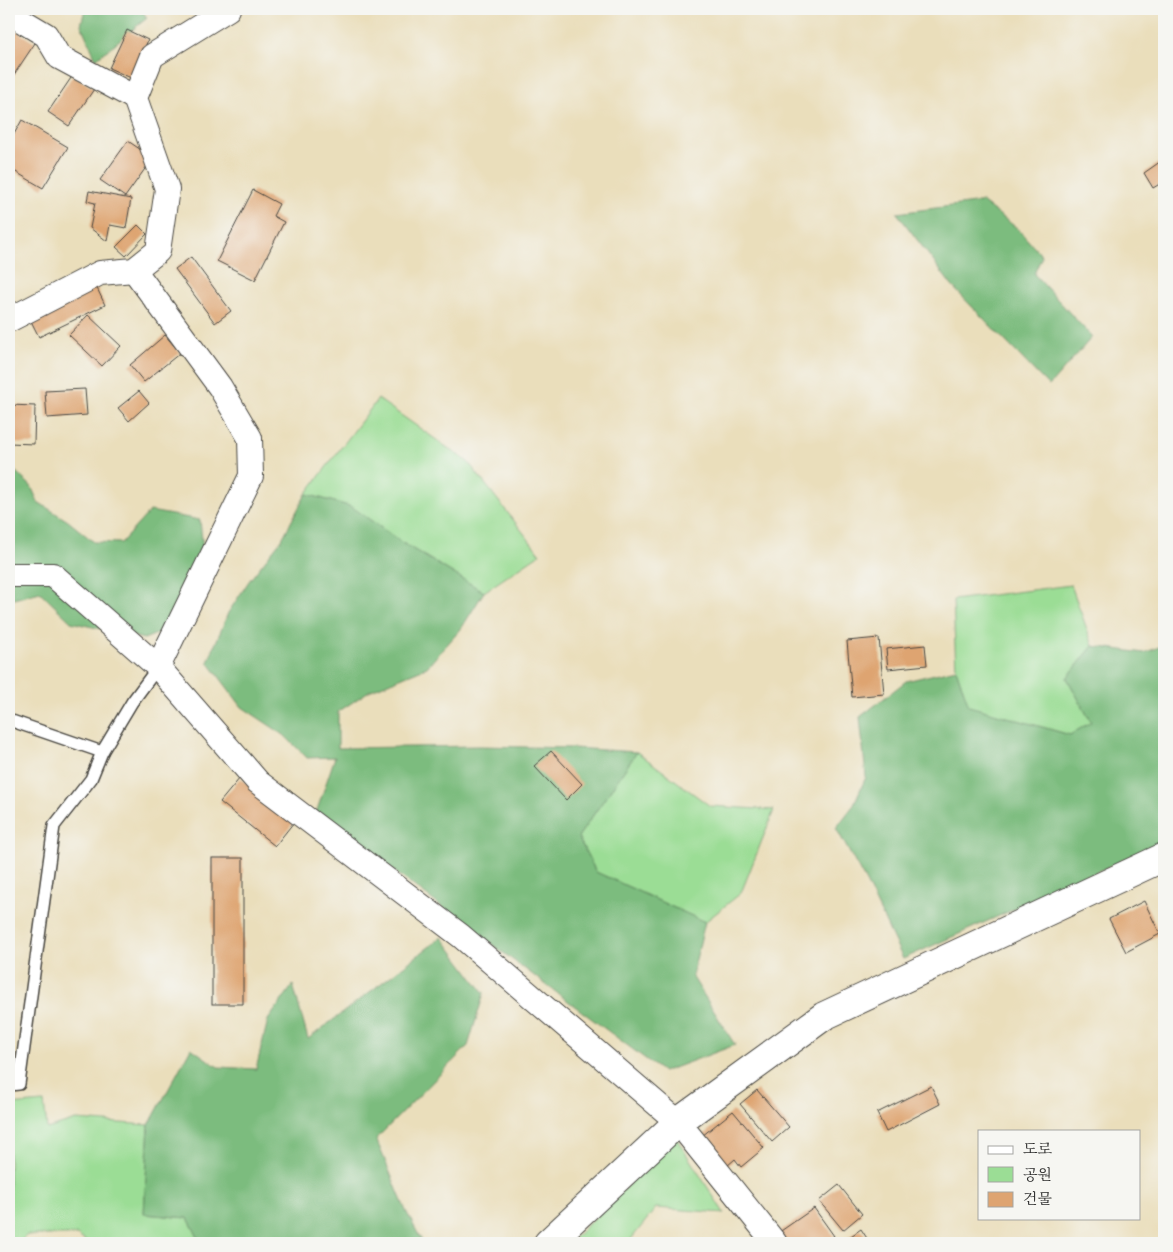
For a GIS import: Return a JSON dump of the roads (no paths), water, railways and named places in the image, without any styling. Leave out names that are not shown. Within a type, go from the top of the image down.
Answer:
[{"type":"street","points":[[9,320],[100,273],[134,270],[158,251],[167,189],[135,98],[152,56],[228,9]]},
{"type":"street","points":[[9,14],[46,35],[59,57],[135,98]]},
{"type":"street","points":[[134,270],[220,387],[250,438],[252,476],[158,667]]},
{"type":"street","points":[[9,575],[53,575],[158,667],[258,782],[461,936],[678,1122],[775,1243]]},
{"type":"street","points":[[548,1243],[678,1122],[824,1016],[1164,858]]},
{"type":"lane","points":[[9,1085],[19,1084],[54,826],[91,779],[102,752],[132,702],[158,667]]},
{"type":"lane","points":[[9,720],[102,752]]}]
